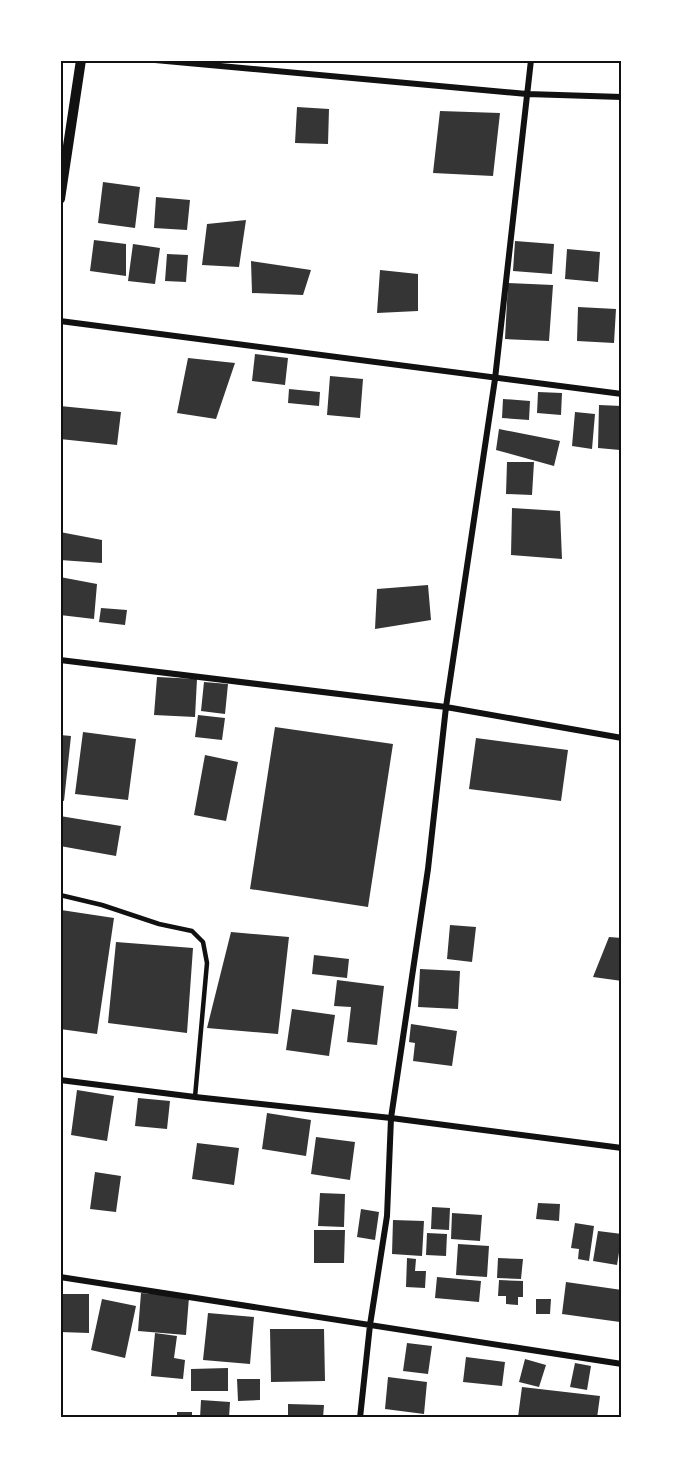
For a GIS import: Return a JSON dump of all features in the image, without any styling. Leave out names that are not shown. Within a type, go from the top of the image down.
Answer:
[{"type":"street","points":[[60,199],[81,60]]},
{"type":"street","points":[[155,60],[527,94],[622,97]]},
{"type":"street","points":[[360,1418],[370,1325],[387,1216],[391,1118],[428,869],[446,707],[495,379],[531,60]]},
{"type":"street","points":[[60,321],[622,394]]},
{"type":"street","points":[[60,660],[446,707],[622,738]]},
{"type":"street","points":[[60,1080],[391,1118],[622,1148]]},
{"type":"street","points":[[60,1277],[622,1364]]},
{"type":"lane","points":[[60,895],[102,905],[159,924],[192,931],[203,942],[207,963],[195,1097]]},
{"type":"building","points":[[297,107],[329,109],[328,144],[295,143]]},
{"type":"building","points":[[440,111],[500,113],[493,176],[433,173]]},
{"type":"building","points":[[103,182],[140,187],[135,228],[98,223]]},
{"type":"building","points":[[156,197],[190,200],[187,230],[154,228]]},
{"type":"building","points":[[246,220],[239,267],[202,265],[207,224]]},
{"type":"building","points":[[94,240],[126,244],[126,276],[90,271]]},
{"type":"building","points":[[515,241],[554,244],[552,274],[513,271]]},
{"type":"building","points":[[133,244],[160,248],[155,284],[128,281]]},
{"type":"building","points":[[567,249],[600,252],[598,282],[565,279]]},
{"type":"building","points":[[167,254],[188,255],[186,282],[165,281]]},
{"type":"building","points":[[251,261],[311,270],[303,295],[252,293]]},
{"type":"building","points":[[380,270],[418,274],[418,311],[377,313]]},
{"type":"building","points":[[508,283],[553,285],[549,341],[505,339]]},
{"type":"building","points":[[578,307],[616,309],[614,343],[577,341]]},
{"type":"building","points":[[255,354],[288,358],[285,385],[252,381]]},
{"type":"building","points":[[188,358],[235,363],[216,419],[177,413]]},
{"type":"building","points":[[330,376],[363,379],[360,418],[327,415]]},
{"type":"building","points":[[289,389],[320,392],[319,406],[288,403]]},
{"type":"building","points":[[538,392],[562,393],[561,415],[537,413]]},
{"type":"building","points":[[503,399],[530,401],[529,420],[502,418]]},
{"type":"building","points":[[599,405],[622,406],[620,450],[598,448]]},
{"type":"building","points":[[60,406],[121,412],[117,445],[60,439]]},
{"type":"building","points":[[575,412],[595,414],[592,449],[572,446]]},
{"type":"building","points":[[499,429],[560,441],[554,466],[496,450]]},
{"type":"building","points":[[507,462],[534,462],[532,495],[506,494]]},
{"type":"building","points":[[512,508],[560,511],[562,559],[511,555]]},
{"type":"building","points":[[60,532],[102,540],[102,563],[60,560]]},
{"type":"building","points":[[60,577],[97,584],[94,619],[60,615]]},
{"type":"building","points":[[428,585],[431,620],[375,629],[377,589]]},
{"type":"building","points":[[101,608],[127,610],[125,625],[99,622]]},
{"type":"building","points":[[157,677],[197,679],[195,717],[154,715]]},
{"type":"building","points":[[204,682],[228,684],[225,714],[201,711]]},
{"type":"building","points":[[198,715],[225,718],[222,740],[195,737]]},
{"type":"building","points":[[275,727],[393,744],[368,907],[250,889]]},
{"type":"building","points":[[83,732],[136,739],[128,800],[75,794]]},
{"type":"building","points":[[60,735],[71,736],[64,801],[60,800]]},
{"type":"building","points":[[476,738],[568,750],[561,801],[469,789]]},
{"type":"building","points":[[205,755],[238,762],[226,821],[194,815]]},
{"type":"building","points":[[60,816],[121,826],[116,856],[60,846]]},
{"type":"building","points":[[61,910],[114,918],[97,1034],[60,1029]]},
{"type":"building","points":[[450,925],[476,927],[472,962],[447,959]]},
{"type":"building","points":[[231,932],[289,937],[278,1034],[207,1028]]},
{"type":"building","points":[[609,937],[622,938],[622,981],[593,977]]},
{"type":"building","points":[[116,942],[193,948],[187,1033],[108,1023]]},
{"type":"building","points":[[314,955],[349,959],[347,978],[312,974]]},
{"type":"building","points":[[420,969],[460,971],[458,1009],[418,1007]]},
{"type":"building","points":[[337,980],[384,986],[377,1045],[347,1042],[351,1007],[334,1006]]},
{"type":"building","points":[[292,1009],[335,1015],[329,1056],[286,1050]]},
{"type":"building","points":[[411,1024],[457,1031],[452,1066],[413,1061],[415,1043],[409,1042]]},
{"type":"building","points":[[77,1090],[114,1096],[107,1141],[71,1135]]},
{"type":"building","points":[[138,1098],[170,1101],[167,1129],[135,1126]]},
{"type":"building","points":[[267,1113],[311,1120],[306,1156],[262,1149]]},
{"type":"building","points":[[316,1137],[355,1142],[350,1180],[311,1174]]},
{"type":"building","points":[[197,1143],[239,1148],[234,1185],[192,1179]]},
{"type":"building","points":[[95,1172],[121,1176],[116,1212],[90,1209]]},
{"type":"building","points":[[320,1193],[345,1194],[344,1227],[318,1226]]},
{"type":"building","points":[[538,1203],[560,1204],[559,1221],[536,1219]]},
{"type":"building","points":[[432,1207],[450,1208],[449,1230],[431,1229]]},
{"type":"building","points":[[361,1209],[379,1212],[375,1240],[357,1237]]},
{"type":"building","points":[[452,1213],[482,1215],[480,1241],[451,1239]]},
{"type":"building","points":[[393,1220],[424,1221],[422,1256],[392,1254]]},
{"type":"building","points":[[575,1223],[594,1226],[589,1261],[578,1259],[579,1249],[571,1248]]},
{"type":"building","points":[[314,1230],[345,1230],[344,1263],[314,1263]]},
{"type":"building","points":[[598,1231],[622,1234],[617,1265],[593,1261]]},
{"type":"building","points":[[427,1233],[447,1234],[446,1256],[426,1255]]},
{"type":"building","points":[[458,1244],[489,1246],[487,1277],[456,1275]]},
{"type":"building","points":[[407,1258],[416,1259],[415,1271],[426,1271],[425,1288],[406,1287]]},
{"type":"building","points":[[498,1258],[523,1259],[521,1279],[497,1278]]},
{"type":"building","points":[[437,1277],[481,1281],[479,1302],[435,1298]]},
{"type":"building","points":[[499,1280],[523,1281],[523,1297],[518,1297],[518,1305],[506,1304],[506,1296],[498,1296]]},
{"type":"building","points":[[566,1282],[622,1290],[620,1322],[562,1314]]},
{"type":"building","points":[[141,1293],[189,1297],[186,1335],[138,1331]]},
{"type":"building","points":[[60,1294],[89,1294],[89,1333],[60,1332]]},
{"type":"building","points":[[102,1299],[136,1306],[125,1358],[91,1350]]},
{"type":"building","points":[[536,1299],[551,1299],[550,1314],[536,1314]]},
{"type":"building","points":[[208,1313],[254,1317],[250,1364],[203,1360]]},
{"type":"building","points":[[270,1329],[324,1329],[325,1381],[271,1382]]},
{"type":"building","points":[[155,1333],[177,1336],[174,1358],[185,1360],[183,1379],[151,1376]]},
{"type":"building","points":[[407,1343],[432,1346],[428,1374],[403,1371]]},
{"type":"building","points":[[466,1357],[505,1362],[502,1386],[463,1382]]},
{"type":"building","points":[[525,1359],[546,1365],[539,1387],[519,1382]]},
{"type":"building","points":[[575,1363],[591,1366],[587,1390],[570,1387]]},
{"type":"building","points":[[228,1368],[228,1391],[191,1391],[191,1369]]},
{"type":"building","points":[[388,1377],[427,1382],[424,1414],[385,1409]]},
{"type":"building","points":[[237,1379],[260,1379],[260,1400],[238,1401]]},
{"type":"building","points":[[522,1387],[600,1396],[597,1418],[518,1417]]},
{"type":"building","points":[[201,1400],[230,1402],[229,1418],[200,1418]]},
{"type":"building","points":[[288,1404],[324,1405],[323,1418],[288,1418]]},
{"type":"building","points":[[177,1412],[192,1412],[192,1418],[177,1418]]}]
